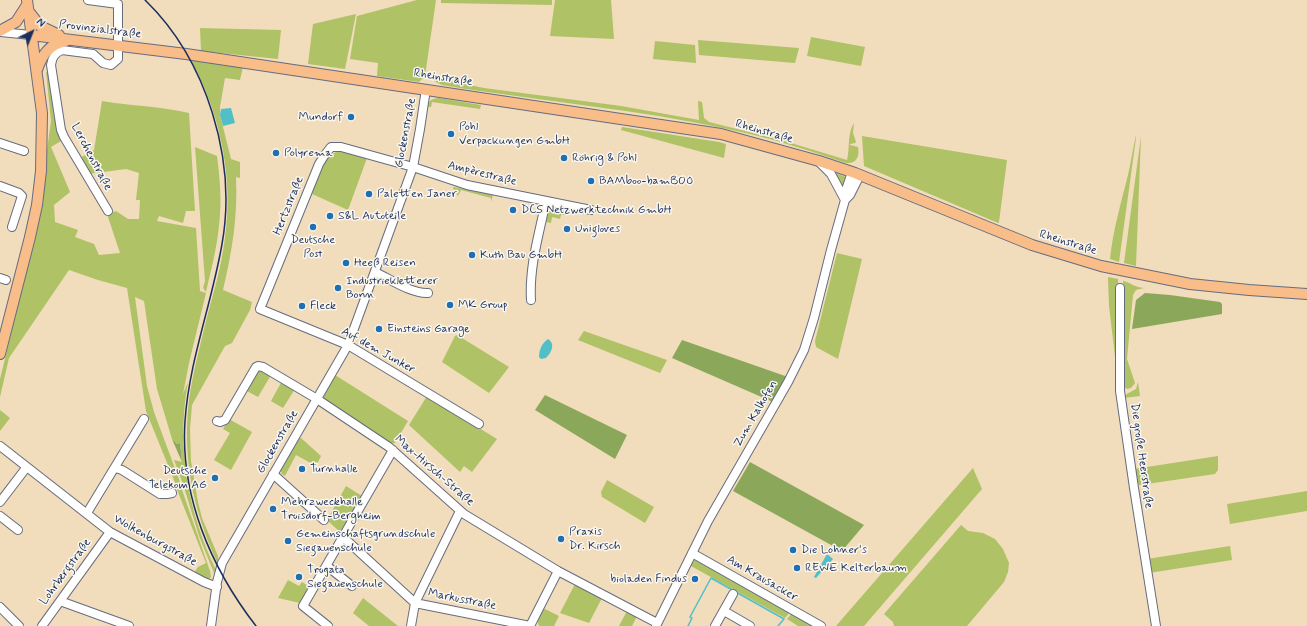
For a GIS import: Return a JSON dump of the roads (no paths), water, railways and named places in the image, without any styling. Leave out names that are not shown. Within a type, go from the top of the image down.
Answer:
[{"type":"main road","points":[[0,31],[16,22],[27,3]]},
{"type":"main road","points":[[0,354],[30,237],[39,192],[42,156],[42,113],[27,3]]},
{"type":"main road","points":[[27,3],[31,15],[40,26],[70,40]]},
{"type":"main road","name":"Provinzialstraße","points":[[32,35],[197,56]]},
{"type":"main road","points":[[37,71],[41,59],[47,50],[60,42],[70,40]]},
{"type":"main road","name":"Rheinstraße","points":[[197,56],[721,134],[818,161],[856,174],[1032,245],[1065,256],[1102,266],[1190,284],[1307,294]]},
{"type":"street","points":[[88,0],[118,4],[119,46]]},
{"type":"street","name":"Provinzialstraße","points":[[0,31],[32,35]]},
{"type":"street","name":"Lerchenstraße","points":[[108,211],[61,130],[51,65],[53,57],[57,52],[69,50],[92,54],[103,63],[111,65],[118,59],[119,46]]},
{"type":"street","name":"Glockenstraße","points":[[211,626],[222,563],[348,345],[413,167],[426,89]]},
{"type":"street","points":[[0,143],[24,151]]},
{"type":"street","name":"Hertzstraße","points":[[260,309],[319,164],[331,147],[340,147],[413,167]]},
{"type":"street","points":[[818,161],[831,174],[846,200]]},
{"type":"street","name":"Ampèrestraße","points":[[413,167],[467,185],[591,210]]},
{"type":"street","name":"Zum Kalkofen","points":[[656,624],[708,521],[794,372],[804,350],[814,318],[830,250],[856,174]]},
{"type":"street","points":[[0,186],[19,193],[22,196],[12,228]]},
{"type":"street","points":[[531,300],[531,272],[546,201]]},
{"type":"street","points":[[375,272],[421,294],[428,293]]},
{"type":"street","name":"Die große Heerstraße","points":[[1120,288],[1120,392],[1156,626]]},
{"type":"street","name":"Auf dem Junker","points":[[260,309],[348,345],[478,424]]},
{"type":"street","name":"Max-Hirsch-Straße","points":[[217,421],[220,422],[225,420],[255,369],[258,366],[263,367],[317,399],[393,450],[460,511],[558,571],[656,624]]},
{"type":"street","points":[[87,513],[144,419]]},
{"type":"street","name":"Wolkenburgstraße","points":[[0,446],[26,468],[36,474],[110,532],[204,582],[217,587]]},
{"type":"street","points":[[328,626],[303,606],[393,450]]},
{"type":"street","points":[[0,502],[26,468]]},
{"type":"street","points":[[115,468],[122,470],[160,494],[172,493]]},
{"type":"street","points":[[273,474],[324,520]]},
{"type":"street","points":[[411,626],[416,603],[460,511]]},
{"type":"street","points":[[0,516],[18,530]]},
{"type":"street","name":"Lohrbergstraße","points":[[42,626],[110,532]]},
{"type":"street","name":"Markusstraße","points":[[343,537],[416,603],[530,626]]},
{"type":"street","name":"Am Krausacker","points":[[692,553],[821,626]]},
{"type":"street","points":[[327,566],[352,586]]},
{"type":"street","points":[[530,626],[558,571]]},
{"type":"street","points":[[715,626],[733,594]]},
{"type":"street","points":[[60,601],[129,626]]},
{"type":"street","points":[[0,607],[18,626]]},
{"type":"street","points":[[724,610],[750,626]]},
{"type":"water","points":[[231,108],[235,123],[223,126],[220,115],[221,109]]},
{"type":"water","points":[[548,339],[552,343],[550,354],[546,358],[541,359],[539,357],[540,349]]},
{"type":"water","points":[[827,554],[833,559],[816,578],[814,577]]},
{"type":"waterway","points":[[688,626],[692,618],[690,617],[711,578],[784,619],[778,626]]},
{"type":"railway","points":[[145,0],[167,24],[201,81],[221,146],[225,179],[226,212],[218,266],[196,354],[187,399],[185,449],[193,504],[212,555],[225,580],[256,626]]},
{"type":"place","name":"Mundorf","points":[[351,117]]},
{"type":"place","name":"Pohl Verpackungen GmbH","points":[[451,134]]},
{"type":"place","name":"Polyrema","points":[[276,153]]},
{"type":"place","name":"Röhrig & Pohl","points":[[564,158]]},
{"type":"place","name":"BAMboo-bamBOO","points":[[591,181]]},
{"type":"place","name":"Paletten Janer","points":[[369,194]]},
{"type":"place","name":"DCS Netzwerktechnik GmbH","points":[[513,210]]},
{"type":"place","name":"S&L Autoteile","points":[[330,216]]},
{"type":"place","name":"Deutsche Post","points":[[313,227]]},
{"type":"place","name":"Unigloves","points":[[567,229]]},
{"type":"place","name":"Kuth Bau GmbH","points":[[472,255]]},
{"type":"place","name":"Heeß Reisen","points":[[346,263]]},
{"type":"place","name":"Industriekletterer Bonn","points":[[338,288]]},
{"type":"place","name":"MK Group","points":[[450,305]]},
{"type":"place","name":"Fleck","points":[[302,306]]},
{"type":"place","name":"Einsteins Garage","points":[[379,329]]},
{"type":"place","name":"Turnhalle","points":[[302,469]]},
{"type":"place","name":"Deutsche Telekom AG","points":[[215,478]]},
{"type":"place","name":"Mehrzweckhalle Troisdorf-Bergheim","points":[[273,509]]},
{"type":"place","name":"Praxis Dr. Kirsch","points":[[561,539]]},
{"type":"place","name":"Gemeinschaftsgrundschule Siegauenschule","points":[[288,541]]},
{"type":"place","name":"Die Lohner's","points":[[793,550]]},
{"type":"place","name":"REWE Kelterbaum","points":[[797,568]]},
{"type":"place","name":"Trogata Siegauenschule","points":[[299,577]]},
{"type":"place","name":"bioladen Findus","points":[[695,579]]}]
